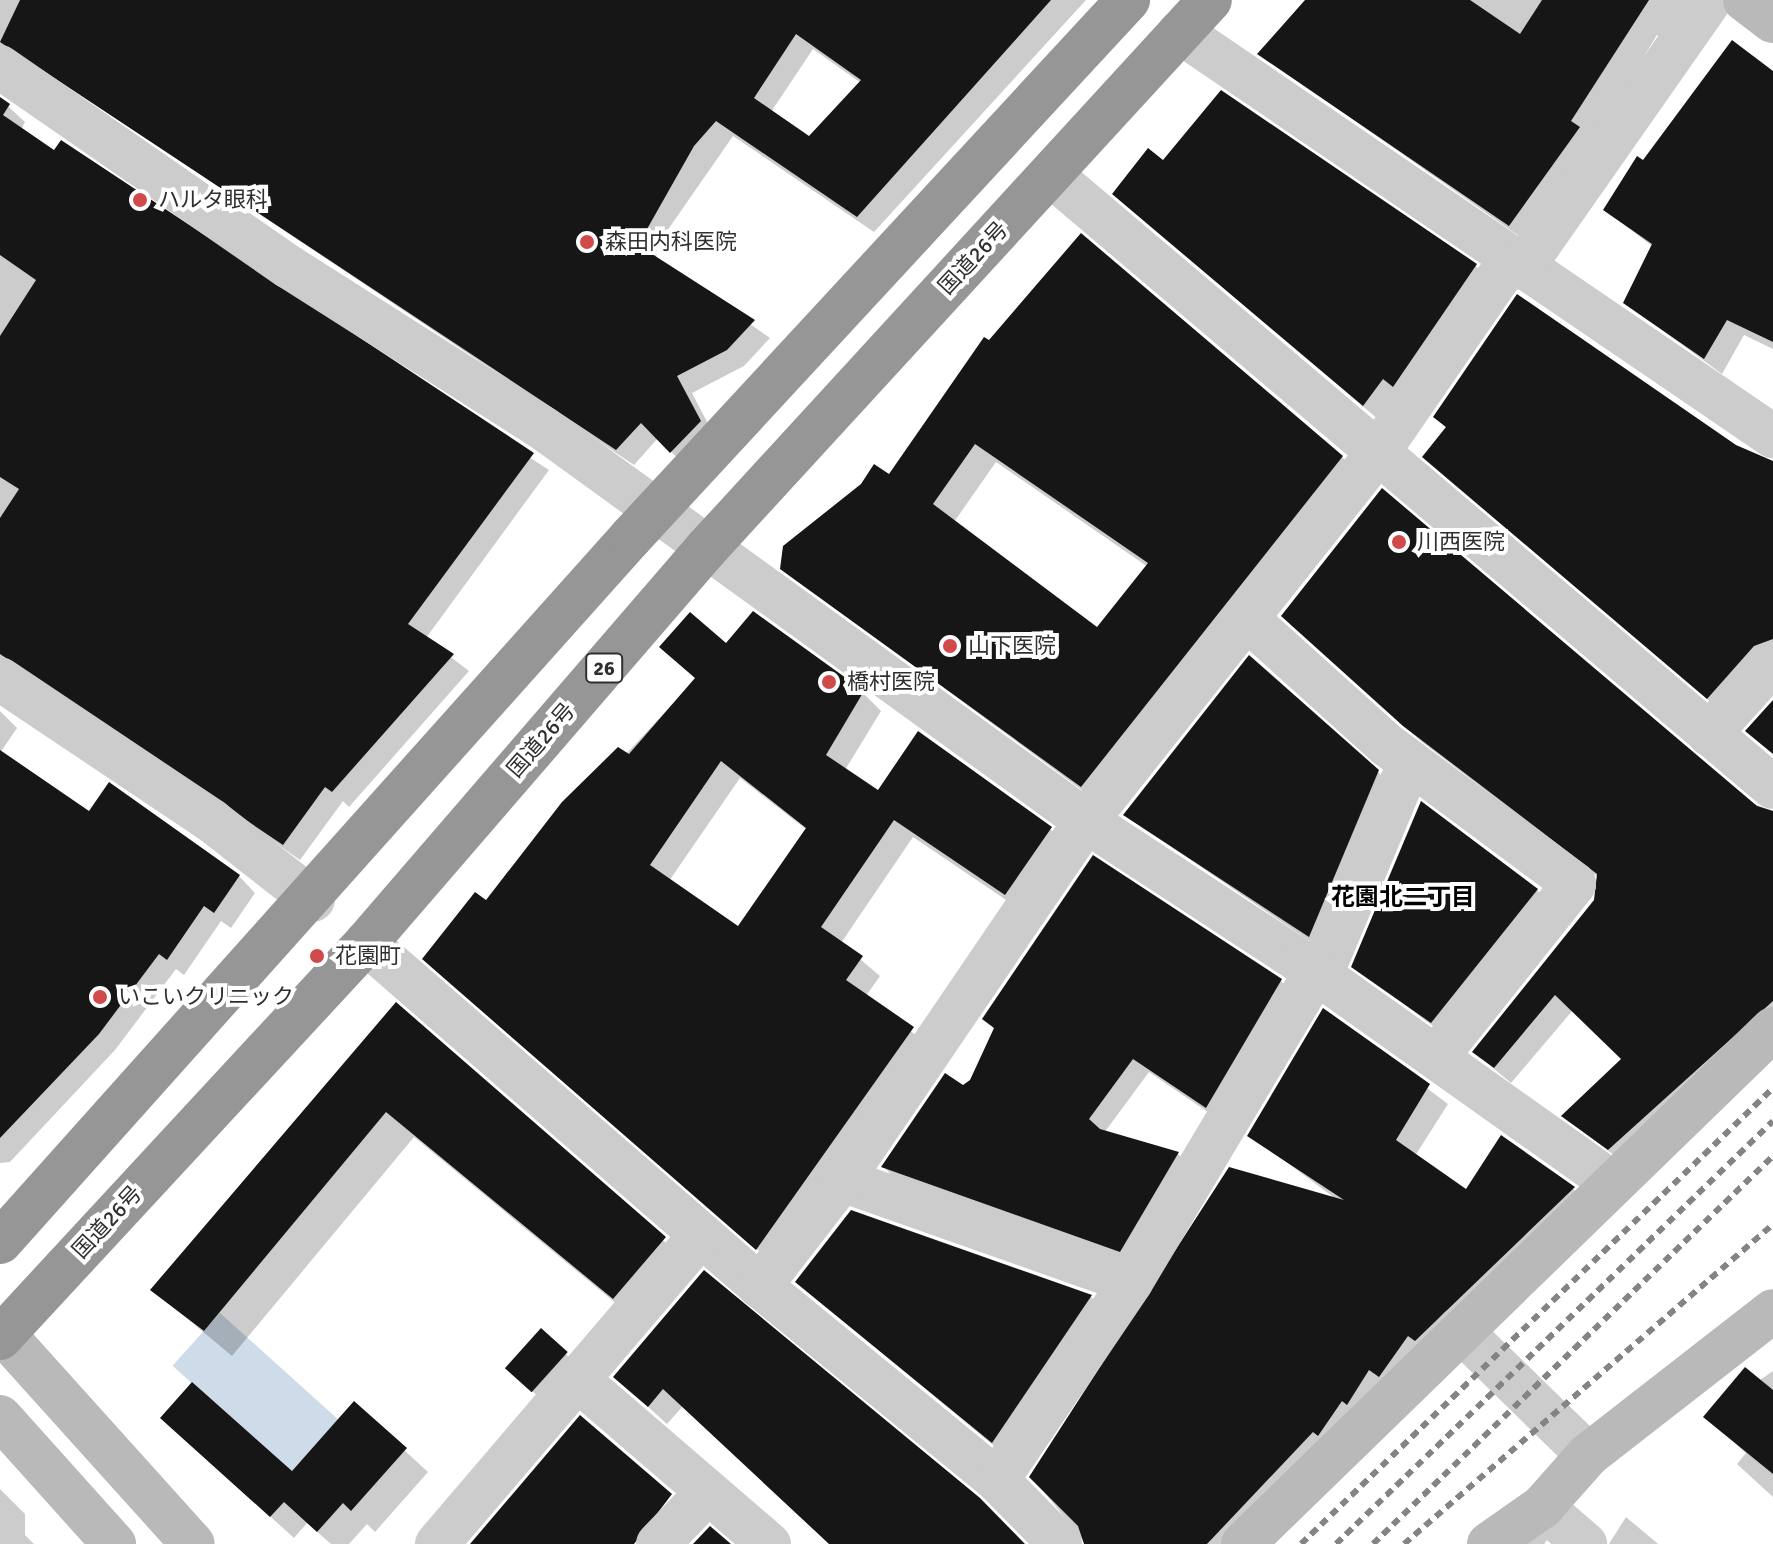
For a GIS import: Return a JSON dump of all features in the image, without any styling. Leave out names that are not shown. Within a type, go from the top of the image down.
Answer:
[{"type":"highway","points":[[0,1242],[313,900],[654,510],[1128,0]]},
{"type":"highway","name":"国道26号","points":[[1,1334],[366,943],[706,549],[1210,0]]},
{"type":"street","points":[[760,1286],[842,1180],[1086,821],[1379,451],[1502,272],[1526,263],[1710,0]]},
{"type":"street","points":[[1745,0],[1773,21]]},
{"type":"street","points":[[1180,32],[1526,263],[1773,436]]},
{"type":"street","points":[[0,67],[654,510],[1086,821],[1437,1056],[1612,1183]]},
{"type":"street","points":[[1051,175],[1773,787]]},
{"type":"street","points":[[1247,619],[1410,762],[1574,884],[1437,1056]]},
{"type":"street","points":[[1709,734],[1773,663]]},
{"type":"street","points":[[0,679],[212,821],[313,900]]},
{"type":"street","points":[[997,1480],[1131,1282],[1318,975],[1410,762]]},
{"type":"street","points":[[366,943],[760,1286],[997,1480],[1060,1544]]},
{"type":"street","points":[[1243,1544],[1459,1329],[1773,1029]]},
{"type":"street","points":[[842,1180],[1131,1282]]},
{"type":"street","points":[[437,1544],[701,1235]]},
{"type":"street","points":[[1518,1544],[1542,1507],[1588,1455],[1773,1311]]},
{"type":"street","points":[[1459,1329],[1588,1455]]},
{"type":"street","points":[[1,1334],[193,1544]]},
{"type":"street","points":[[578,1380],[769,1544]]},
{"type":"street","points":[[0,1417],[114,1544]]},
{"type":"street","points":[[658,1544],[708,1492]]},
{"type":"street","points":[[1489,1544],[1542,1507]]},
{"type":"street","points":[[1542,1507],[1585,1544]]},
{"type":"water","points":[[220,1313],[338,1419],[291,1472],[172,1366]]},
{"type":"building","points":[[20,0],[1051,0],[857,217],[716,121],[694,146],[638,245],[755,320],[727,350],[677,376],[701,421],[670,453],[641,423],[616,450],[0,42]],"holes":[[[796,34],[861,80],[809,136],[754,98]]]},
{"type":"building","points":[[1305,0],[1470,0],[1520,34],[1542,0],[1649,0],[1571,121],[1580,127],[1509,226],[1257,54]]},
{"type":"building","points":[[1732,40],[1773,71],[1773,342],[1727,320],[1704,359],[1623,303],[1652,244],[1603,210],[1637,156],[1643,160]]},
{"type":"building","points":[[1221,90],[1477,264],[1393,387],[1383,379],[1363,406],[1112,194],[1148,148],[1163,160]]},
{"type":"building","points":[[0,97],[10,104],[3,115],[54,150],[61,140],[534,453],[408,624],[454,654],[332,792],[325,787],[283,845],[0,654],[0,518],[19,489],[0,477],[0,336],[36,280],[0,255]]},
{"type":"building","points":[[1081,233],[1343,456],[1081,787],[780,569],[783,546],[861,484],[874,464],[889,474],[984,337],[989,340]],"holes":[[[975,444],[1148,563],[1097,627],[933,504]]]},
{"type":"building","points":[[1517,294],[1736,445],[1773,461],[1773,639],[1754,646],[1707,699],[1422,457],[1446,427],[1433,417]]},
{"type":"building","points":[[1382,488],[1757,806],[1773,811],[1773,1001],[1608,1150],[1561,1116],[1621,1059],[1555,995],[1494,1068],[1472,1052],[1594,900],[1597,874],[1403,726],[1281,616]]},
{"type":"building","points":[[753,611],[864,691],[826,755],[878,790],[918,731],[1052,827],[1005,895],[894,820],[821,927],[863,956],[846,980],[914,1027],[756,1250],[422,959],[475,892],[486,900],[562,802],[618,747],[629,754],[695,678],[659,647],[690,612],[726,643]],"holes":[[[721,761],[806,828],[738,926],[650,865]]]},
{"type":"building","points":[[1249,655],[1379,770],[1309,937],[1123,815]]},
{"type":"building","points":[[1773,700],[1773,754],[1745,731]]},
{"type":"building","points":[[0,750],[89,811],[109,782],[240,875],[214,913],[204,906],[167,960],[159,954],[99,1034],[0,1138]]},
{"type":"building","points":[[1421,801],[1538,889],[1431,1023],[1351,967]]},
{"type":"building","points":[[1093,855],[1282,979],[1206,1108],[1133,1059],[1089,1119],[1100,1129],[1179,1152],[1120,1252],[881,1167],[945,1073],[963,1085],[970,1080],[994,1028],[982,1019]]},
{"type":"building","points":[[396,1002],[666,1237],[613,1299],[386,1112],[204,1331],[150,1290]]},
{"type":"building","points":[[1323,1008],[1430,1084],[1396,1140],[1466,1189],[1501,1135],[1575,1187],[1415,1341],[1408,1336],[1379,1377],[1369,1370],[1347,1405],[1342,1401],[1318,1436],[1313,1432],[1207,1544],[1084,1544],[1078,1526],[1029,1477],[1229,1167],[1344,1200],[1247,1136]]},
{"type":"building","points":[[851,1210],[1092,1295],[992,1443],[795,1282]]},
{"type":"building","points":[[704,1270],[980,1498],[1025,1544],[829,1544],[663,1389],[648,1407],[613,1377]]},
{"type":"building","points":[[541,1328],[568,1352],[532,1392],[505,1368]]},
{"type":"building","points":[[1745,1367],[1773,1390],[1773,1474],[1703,1417]]},
{"type":"building","points":[[192,1382],[292,1471],[354,1401],[407,1448],[351,1511],[343,1503],[317,1532],[284,1502],[270,1517],[160,1418]]},
{"type":"building","points":[[580,1415],[672,1494],[634,1544],[470,1544]]},
{"type":"building","points":[[710,1526],[731,1544],[693,1544]]},
{"type":"railway","points":[[1301,1544],[1773,1088]]},
{"type":"railway","points":[[1336,1544],[1773,1121]]},
{"type":"railway","points":[[1373,1544],[1773,1156]]},
{"type":"railway","points":[[1404,1544],[1773,1224]]},
{"type":"place","name":"ハルタ眼科","points":[[140,200]]},
{"type":"place","name":"森田内科医院","points":[[587,242]]},
{"type":"place","name":"川西医院","points":[[1399,542]]},
{"type":"place","name":"山下医院","points":[[950,646]]},
{"type":"place","name":"橋村医院","points":[[829,682]]},
{"type":"place","name":"花園町","points":[[317,956]]},
{"type":"place","name":"いこいクリニック","points":[[100,997]]},
{"type":"district","name":"花園北二丁目","points":[[1403,898]]}]
